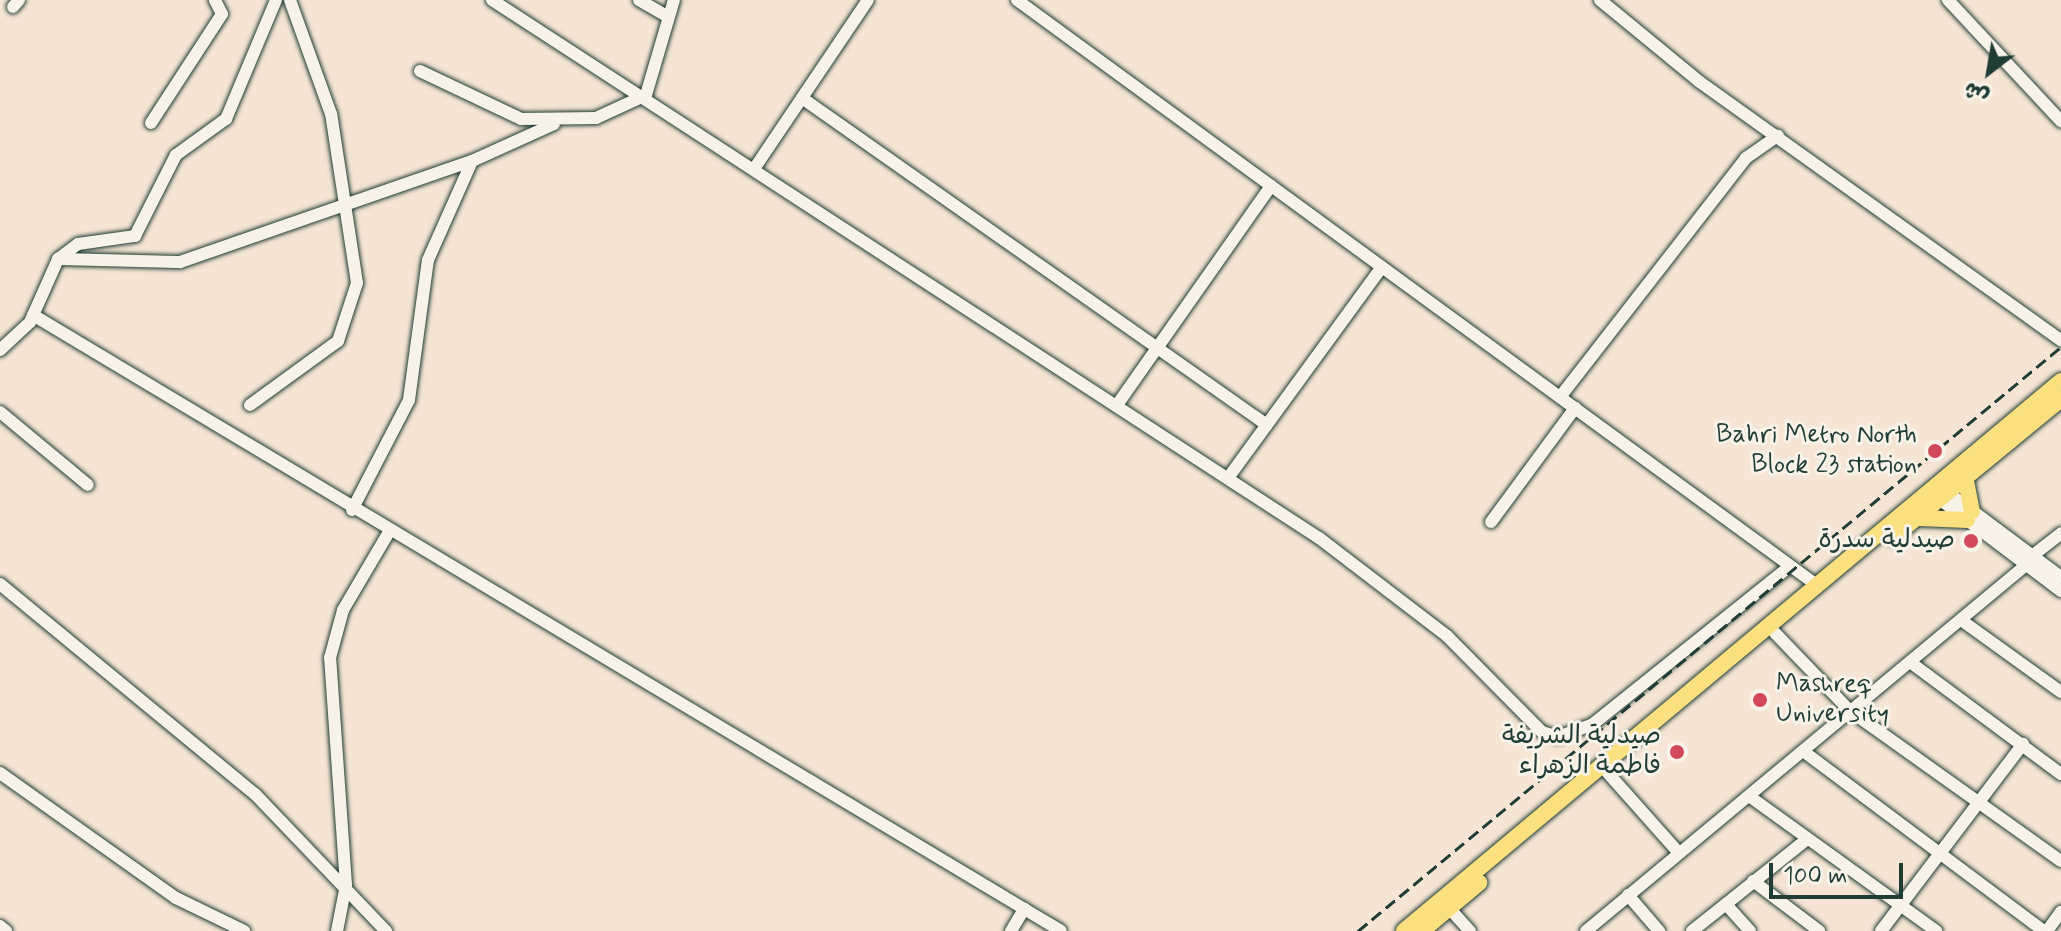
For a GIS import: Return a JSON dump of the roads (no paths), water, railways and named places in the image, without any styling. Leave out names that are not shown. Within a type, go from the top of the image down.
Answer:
[{"type":"main road","points":[[1404,931],[2061,381]]},
{"type":"main road","points":[[1422,931],[1607,772],[1775,633],[1946,498],[2061,399]]},
{"type":"main road","points":[[1919,518],[1970,516],[1966,481]]},
{"type":"street","points":[[151,123],[222,14],[215,0]]},
{"type":"street","points":[[0,350],[33,315],[58,259],[78,244],[135,236],[176,155],[226,119],[276,0]]},
{"type":"street","points":[[250,405],[343,334],[357,283],[326,92],[290,0]]},
{"type":"street","points":[[639,0],[667,16]]},
{"type":"street","points":[[646,95],[674,0]]},
{"type":"street","points":[[756,166],[868,0]]},
{"type":"street","points":[[1017,0],[1575,408],[1788,568],[1818,586]]},
{"type":"street","points":[[1600,0],[1778,136],[2061,340]]},
{"type":"street","points":[[1948,0],[2061,121]]},
{"type":"street","points":[[498,2],[756,166],[1228,478],[1423,617],[1542,732],[1558,737],[1626,701],[1788,568]]},
{"type":"street","points":[[420,71],[501,112],[554,124]]},
{"type":"street","points":[[58,259],[180,262],[472,161],[554,124],[596,118],[646,95]]},
{"type":"street","points":[[802,98],[1267,425]]},
{"type":"street","points":[[1560,397],[1746,158],[1778,136]]},
{"type":"street","points":[[352,510],[409,400],[428,260],[472,161]]},
{"type":"street","points":[[1117,405],[1271,186]]},
{"type":"street","points":[[1228,478],[1382,267]]},
{"type":"street","points":[[33,315],[352,510],[1061,931]]},
{"type":"street","points":[[1491,522],[1575,408]]},
{"type":"street","points":[[0,412],[88,485]]},
{"type":"street","points":[[1946,498],[2029,561],[2061,591]]},
{"type":"street","points":[[337,931],[346,885],[330,658],[343,610],[389,532]]},
{"type":"street","points":[[1586,931],[1961,620],[2061,533]]},
{"type":"street","points":[[2029,561],[2061,577]]},
{"type":"street","points":[[0,584],[255,794],[346,885],[386,931]]},
{"type":"street","points":[[1961,620],[2061,692]]},
{"type":"street","points":[[1775,633],[1849,710],[1981,801],[2061,861]]},
{"type":"street","points":[[1910,662],[2060,772]]},
{"type":"street","points":[[1881,931],[2023,744]]},
{"type":"street","points":[[1803,751],[2046,931],[2061,912]]},
{"type":"street","points":[[1607,772],[1679,853]]},
{"type":"street","points":[[0,773],[176,898],[244,931]]},
{"type":"street","points":[[1749,796],[1936,931]]},
{"type":"street","points":[[1692,931],[1807,839]]},
{"type":"street","points":[[1753,881],[1819,931]]},
{"type":"street","points":[[1628,895],[1659,931]]},
{"type":"street","points":[[1726,904],[1750,931]]},
{"type":"street","points":[[1011,931],[1024,909]]},
{"type":"street","points":[[1450,909],[1470,931]]},
{"type":"street","points":[[0,926],[6,931]]},
{"type":"railway","points":[[1358,931],[2061,347]]},
{"type":"place","name":"Bahri Metro North Block 23 station","points":[[1935,451]]},
{"type":"place","name":"صيدلية سدرة","points":[[1971,541]]},
{"type":"place","name":"Mashreq University","points":[[1760,700]]},
{"type":"place","name":"صيدلية الشريفة فاطمة الزهراء","points":[[1677,752]]}]
